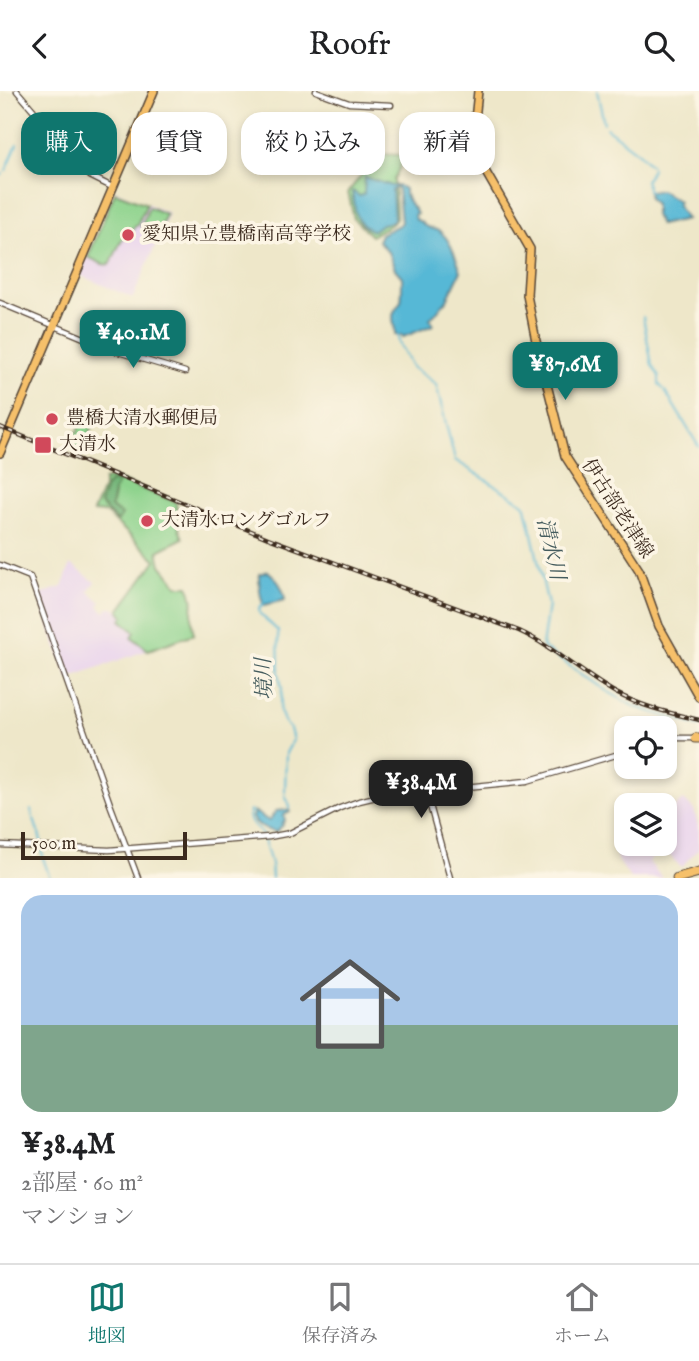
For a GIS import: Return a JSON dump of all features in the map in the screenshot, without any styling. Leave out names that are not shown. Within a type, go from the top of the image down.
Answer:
[{"type":"highway","points":[[677,878],[697,876]]},
{"type":"main road","points":[[0,453],[154,91]]},
{"type":"main road","name":"伊古部老津線","points":[[478,91],[475,121],[484,169],[530,249],[527,295],[538,353],[565,456],[639,570],[659,626],[699,697]]},
{"type":"street","points":[[17,91],[90,176],[113,188]]},
{"type":"street","points":[[316,91],[349,103],[391,105]]},
{"type":"street","points":[[0,303],[115,351],[186,372]]},
{"type":"street","points":[[0,565],[30,577],[138,878]]},
{"type":"street","points":[[677,738],[698,736]]},
{"type":"street","points":[[0,845],[109,850],[269,838],[290,833],[340,808],[384,795],[527,781],[614,756]]},
{"type":"street","points":[[426,791],[450,878]]},
{"type":"shaded area","name":"愛知県立豊橋南高等学校","points":[[115,190],[169,213],[133,298],[79,275]]},
{"type":"shaded area","points":[[71,564],[95,582],[88,591],[101,602],[98,606],[105,612],[114,608],[124,616],[121,620],[135,632],[132,637],[148,650],[68,678],[38,595],[62,587]]},
{"type":"shaded area","points":[[684,800],[694,810],[699,830],[699,848],[681,867],[670,856],[677,856],[677,805]]},
{"type":"shaded area","points":[[655,856],[649,862],[662,878],[630,878],[616,857]]},
{"type":"green space","points":[[385,154],[399,155],[399,169],[394,179],[396,218],[393,223],[371,236],[354,219],[348,192],[362,175],[385,175]]},
{"type":"green space","points":[[115,192],[147,204],[137,225],[121,241],[110,265],[88,257]]},
{"type":"green space","points":[[149,207],[166,214],[158,234],[141,227]]},
{"type":"green space","points":[[86,412],[96,413],[96,417],[83,449],[68,442],[73,432],[77,433]]},
{"type":"green space","points":[[113,478],[176,502],[179,529],[183,538],[158,551],[161,565],[178,586],[188,586],[190,590],[193,599],[194,634],[148,650],[132,637],[135,632],[121,620],[124,616],[119,611],[156,560],[106,513],[93,512],[104,480]]},
{"type":"green space","points":[[110,482],[118,483],[113,492],[111,507],[122,515],[117,522],[100,504]]},
{"type":"water","points":[[365,177],[404,189],[417,214],[414,215],[415,219],[444,235],[461,271],[446,302],[430,318],[433,325],[403,337],[395,335],[393,317],[401,301],[402,277],[395,269],[388,252],[378,241],[381,234],[401,222],[398,189],[392,191],[394,219],[373,231],[359,221],[352,192],[359,196],[364,194]]},
{"type":"water","points":[[660,190],[678,201],[677,205],[686,219],[660,225],[655,215],[655,204],[649,198],[648,192]]},
{"type":"water","points":[[268,571],[280,584],[285,600],[264,605],[259,574]]},
{"type":"water","points":[[290,809],[290,812],[284,815],[283,825],[276,832],[262,827],[252,817],[255,812],[269,821],[276,811]]},
{"type":"waterway","points":[[597,91],[604,123]]},
{"type":"waterway","points":[[606,128],[651,165]]},
{"type":"waterway","points":[[6,171],[17,144]]},
{"type":"waterway","points":[[649,192],[645,180],[652,168]]},
{"type":"waterway","points":[[643,317],[652,365],[663,389]]},
{"type":"waterway","name":"清水川","points":[[398,336],[413,368],[436,384],[455,460],[526,507],[548,605],[542,647],[635,707],[699,726]]},
{"type":"waterway","points":[[665,391],[699,447]]},
{"type":"waterway","name":"境川","points":[[259,608],[265,602]]},
{"type":"waterway","name":"境川","points":[[259,609],[260,614],[278,631],[282,689],[280,711],[293,740],[286,753],[285,792]]},
{"type":"waterway","name":"境川","points":[[285,795],[290,809]]},
{"type":"waterway","points":[[31,810],[33,816]]},
{"type":"waterway","name":"境川","points":[[253,813],[250,811],[249,818],[262,835]]},
{"type":"waterway","points":[[34,819],[38,832]]},
{"type":"waterway","points":[[39,834],[42,845]]},
{"type":"waterway","name":"境川","points":[[264,840],[271,863],[272,878]]},
{"type":"waterway","points":[[42,849],[50,878]]},
{"type":"railway","points":[[0,427],[268,538],[519,631],[626,698],[699,720]]},
{"type":"place","name":"愛知県立豊橋南高等学校","points":[[128,235]]},
{"type":"place","name":"豊橋大清水郵便局","points":[[52,419]]},
{"type":"place","name":"大清水","points":[[43,445]]},
{"type":"place","name":"大清水ロングゴルフ","points":[[147,521]]}]
